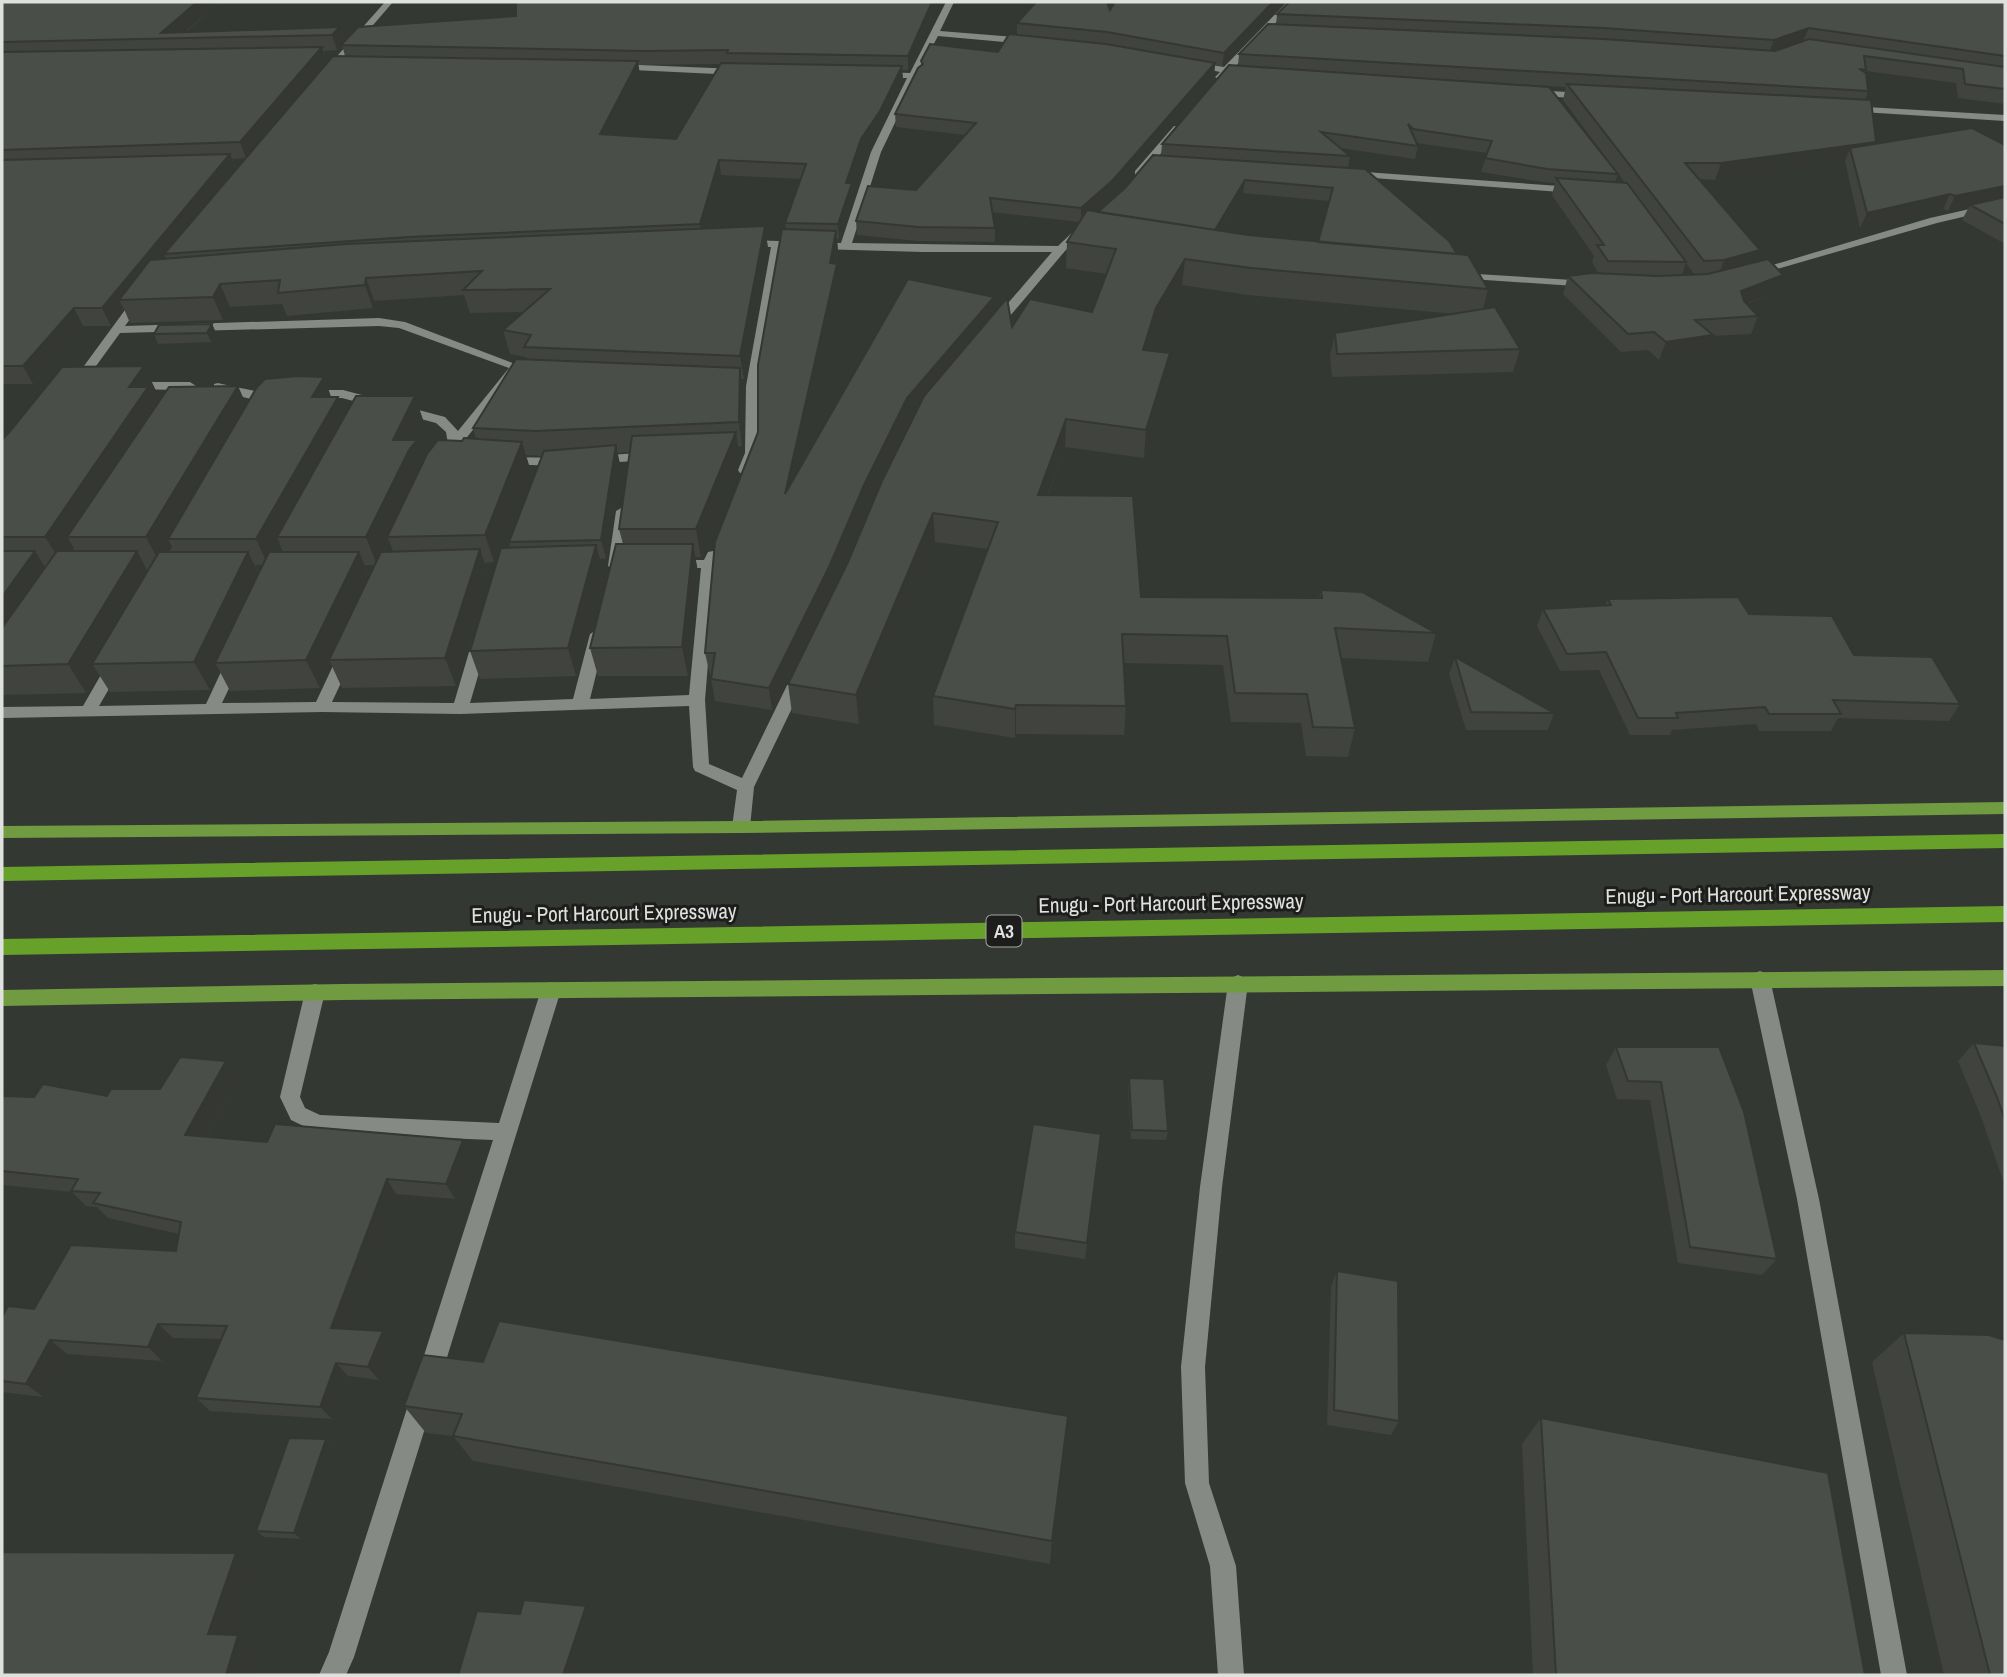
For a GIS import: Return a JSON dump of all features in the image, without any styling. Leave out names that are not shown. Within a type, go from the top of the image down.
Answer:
[{"type":"highway","points":[[2,874],[2005,841]]},
{"type":"highway","name":"Enugu - Port Harcourt Expressway","points":[[2,947],[2005,914]]},
{"type":"main road","points":[[2,832],[741,827],[2005,808]]},
{"type":"main road","points":[[2,998],[315,992],[2005,978]]},
{"type":"street","points":[[318,84],[389,2]]},
{"type":"street","points":[[846,244],[861,191],[888,124],[916,76],[950,2]]},
{"type":"street","points":[[1208,92],[1225,72],[1268,32],[1291,2]]},
{"type":"street","points":[[936,33],[1040,43]]},
{"type":"street","points":[[1177,62],[1225,72],[1263,75]]},
{"type":"street","points":[[604,67],[752,73]]},
{"type":"street","points":[[865,74],[916,76]]},
{"type":"street","points":[[1523,92],[1553,98],[1604,96]]},
{"type":"street","points":[[1843,109],[2005,118]]},
{"type":"street","points":[[1133,179],[1156,162],[1182,122]]},
{"type":"street","points":[[1335,173],[1587,191]]},
{"type":"street","points":[[1742,276],[1934,220],[2005,204]]},
{"type":"street","points":[[989,332],[1061,249],[1088,228]]},
{"type":"street","points":[[742,478],[745,454],[745,386],[777,243]]},
{"type":"street","points":[[738,244],[846,244],[923,249],[1061,249]]},
{"type":"street","points":[[1446,275],[1599,285]]},
{"type":"street","points":[[77,389],[115,330],[147,288]]},
{"type":"street","points":[[113,386],[221,387],[264,404],[311,394],[343,394],[364,409],[440,419],[452,431],[448,456],[516,377],[517,367],[401,326],[379,322],[115,330]]},
{"type":"street","points":[[167,421],[190,386]]},
{"type":"street","points":[[493,460],[539,469],[629,464],[671,456]]},
{"type":"street","points":[[615,568],[625,497]]},
{"type":"street","points":[[719,540],[709,564],[697,700],[701,767],[746,786]]},
{"type":"street","points":[[655,565],[709,564]]},
{"type":"street","points":[[580,705],[602,616]]},
{"type":"street","points":[[460,709],[486,621]]},
{"type":"street","points":[[322,707],[351,646]]},
{"type":"street","points":[[211,710],[240,648]]},
{"type":"street","points":[[86,712],[121,654]]},
{"type":"street","points":[[741,827],[746,786],[805,665]]},
{"type":"street","points":[[2,713],[322,707],[460,709],[697,700]]},
{"type":"street","points":[[1760,979],[1808,1199],[1894,1675]]},
{"type":"street","points":[[1231,1675],[1223,1566],[1197,1483],[1193,1367],[1211,1187],[1238,983]]},
{"type":"street","points":[[332,1675],[341,1657],[551,990]]},
{"type":"street","points":[[315,992],[290,1097],[298,1114],[318,1124],[508,1132]]},
{"type":"building","points":[[2,2],[197,2],[161,33],[340,27],[332,35],[2,42]]},
{"type":"building","points":[[516,2],[932,2],[908,56],[727,53],[728,50],[341,45],[358,27],[516,16]]},
{"type":"building","points":[[1036,2],[1107,2],[1110,10],[1115,2],[1273,2],[1224,53],[1107,32],[1017,23]]},
{"type":"building","points":[[1289,2],[2005,2],[2005,56],[1809,28],[1774,40],[1603,28],[1277,14]]},
{"type":"building","points":[[1268,24],[1603,39],[1775,51],[1809,39],[2005,67],[2005,89],[1965,84],[1963,69],[1864,56],[1866,70],[1859,69],[1866,73],[1868,91],[1239,54]]},
{"type":"building","points":[[1009,34],[1106,44],[1215,63],[1113,180],[1081,208],[990,198],[995,228],[918,227],[856,221],[868,186],[916,190],[976,123],[895,114],[918,68],[923,64],[921,61],[930,44],[998,52]]},
{"type":"building","points":[[322,47],[240,142],[2,150],[2,52]]},
{"type":"building","points":[[333,56],[638,61],[600,134],[676,139],[721,63],[902,66],[880,111],[861,139],[846,183],[852,183],[838,224],[785,223],[806,164],[719,160],[700,224],[409,237],[164,254]]},
{"type":"building","points":[[1229,65],[1549,87],[1618,174],[1547,169],[1485,158],[1492,141],[1413,129],[1408,124],[1418,146],[1321,132],[1350,156],[1162,144]]},
{"type":"building","points":[[1567,84],[1871,100],[1876,142],[1721,163],[1685,163],[1760,250],[1724,260],[1704,261]]},
{"type":"building","points":[[1972,128],[2005,145],[2005,186],[1955,196],[1950,194],[1867,213],[1850,148]]},
{"type":"building","points":[[230,154],[102,308],[74,308],[23,366],[2,366],[2,160]]},
{"type":"building","points":[[1153,155],[1365,169],[1449,241],[1457,254],[1318,242],[1333,188],[1245,180],[1215,230],[1098,212],[1125,188]]},
{"type":"building","points":[[1556,178],[1627,183],[1686,262],[1608,261],[1597,245],[1604,245]]},
{"type":"building","points":[[2005,197],[2005,224],[1970,205]]},
{"type":"building","points":[[1087,210],[1248,235],[1468,255],[1488,289],[1251,268],[1185,259],[1156,308],[1143,350],[1170,353],[1146,430],[1066,419],[1038,495],[1133,496],[1141,597],[1322,598],[1321,590],[1362,592],[1436,633],[1335,628],[1355,728],[1313,727],[1307,694],[1235,693],[1227,636],[1122,634],[1126,706],[1016,705],[1015,709],[933,696],[998,522],[933,513],[856,695],[788,684],[848,562],[882,481],[924,396],[1007,298],[1012,327],[1030,299],[1092,312],[1116,249],[1067,242]]},
{"type":"building","points":[[765,226],[740,356],[524,347],[531,335],[503,330],[550,289],[463,290],[482,271],[366,278],[365,285],[278,293],[280,280],[220,284],[213,297],[119,300],[150,260],[346,244]]},
{"type":"building","points":[[782,229],[836,231],[830,263],[837,264],[785,494],[908,279],[994,297],[907,398],[864,485],[829,567],[769,688],[711,679],[715,653],[705,653],[715,542],[758,432],[758,365]]},
{"type":"building","points":[[1768,259],[1783,275],[1741,291],[1744,301],[1758,316],[1695,320],[1713,335],[1666,342],[1654,332],[1628,334],[1568,276],[1592,273],[1658,276],[1708,274]]},
{"type":"building","points":[[1495,307],[1520,349],[1337,354],[1335,333]]},
{"type":"building","points":[[212,324],[207,333],[154,334],[159,325]]},
{"type":"building","points":[[516,359],[740,368],[739,422],[535,431],[473,428]]},
{"type":"building","points":[[144,366],[129,387],[148,387],[45,537],[2,537],[2,440],[62,367]]},
{"type":"building","points":[[324,377],[312,397],[338,397],[256,539],[168,539],[257,387],[265,379]]},
{"type":"building","points":[[238,386],[146,537],[67,537],[169,387]]},
{"type":"building","points":[[356,396],[415,396],[393,440],[417,440],[409,450],[366,537],[277,537]]},
{"type":"building","points":[[736,432],[696,529],[619,529],[632,436]]},
{"type":"building","points":[[464,438],[522,442],[485,535],[387,537],[427,454],[438,440],[462,441]]},
{"type":"building","points":[[616,445],[601,540],[509,542],[544,451]]},
{"type":"building","points":[[616,544],[693,544],[682,647],[590,648]]},
{"type":"building","points":[[596,545],[568,648],[470,651],[501,548]]},
{"type":"building","points":[[480,549],[445,658],[329,660],[381,552]]},
{"type":"building","points":[[2,551],[35,551],[2,597]]},
{"type":"building","points":[[57,551],[137,551],[68,664],[2,666],[2,628]]},
{"type":"building","points":[[159,552],[248,552],[194,662],[92,664]]},
{"type":"building","points":[[269,552],[359,552],[306,660],[215,663]]},
{"type":"building","points":[[1738,597],[1749,614],[1832,616],[1854,655],[1932,657],[1960,704],[1833,700],[1841,714],[1769,714],[1765,707],[1676,713],[1678,718],[1638,718],[1606,652],[1567,654],[1543,609],[1611,605],[1608,599]]},
{"type":"building","points":[[1455,657],[1554,713],[1471,712]]},
{"type":"building","points":[[1974,1043],[2005,1046],[2005,1120],[1997,1097]]},
{"type":"building","points":[[1616,1047],[1719,1047],[1744,1112],[1777,1259],[1690,1247],[1661,1082],[1628,1081]]},
{"type":"building","points":[[180,1057],[226,1061],[185,1135],[267,1142],[275,1124],[463,1140],[446,1184],[387,1179],[331,1328],[383,1331],[368,1367],[336,1363],[320,1407],[196,1398],[227,1326],[158,1324],[148,1347],[50,1340],[26,1384],[2,1381],[2,1317],[8,1306],[34,1309],[71,1245],[176,1251],[181,1222],[93,1203],[100,1193],[71,1191],[78,1179],[2,1171],[2,1096],[34,1097],[43,1084],[107,1096],[111,1089],[160,1089]]},
{"type":"building","points":[[1129,1078],[1164,1079],[1168,1131],[1132,1130]]},
{"type":"building","points":[[1033,1124],[1101,1134],[1087,1243],[1015,1232]]},
{"type":"building","points":[[1337,1271],[1398,1281],[1399,1421],[1334,1410]]},
{"type":"building","points":[[499,1321],[1068,1416],[1052,1541],[453,1436],[462,1414],[404,1406],[423,1355],[483,1362]]},
{"type":"building","points":[[1904,1333],[1989,1335],[2005,1340],[2005,1675],[1990,1675]]},
{"type":"building","points":[[1541,1418],[1828,1473],[1865,1675],[1556,1675]]},
{"type":"building","points":[[289,1438],[326,1439],[294,1533],[256,1531]]},
{"type":"building","points":[[2,1552],[236,1553],[208,1634],[238,1635],[226,1675],[2,1675]]},
{"type":"building","points":[[524,1600],[586,1606],[563,1675],[458,1675],[477,1611],[520,1614]]}]
